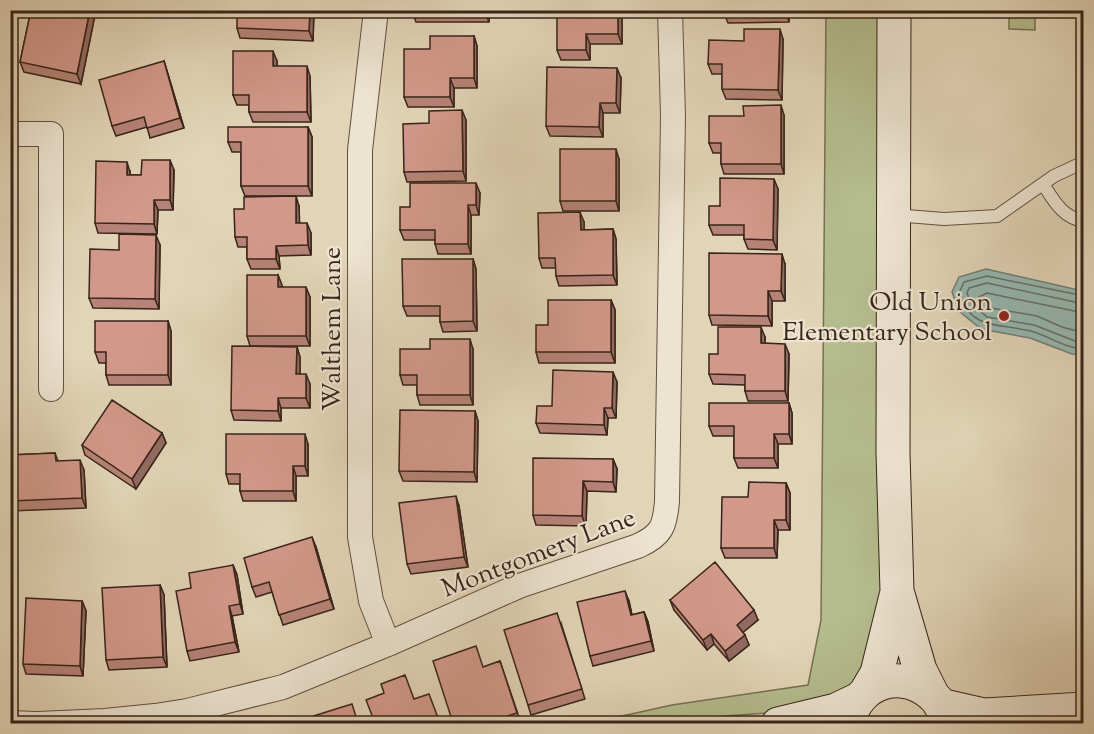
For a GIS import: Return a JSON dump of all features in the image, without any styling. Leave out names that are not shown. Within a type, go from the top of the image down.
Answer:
[{"type":"main road","points":[[894,10],[893,453],[897,591],[920,670],[939,708]]},
{"type":"main road","points":[[858,704],[877,673],[897,591]]},
{"type":"main road","points":[[778,723],[858,704],[883,682],[900,680],[917,684],[939,708],[984,715],[1083,709]]},
{"type":"street","name":"Walthem Lane","points":[[376,10],[360,150],[360,537],[371,601],[388,644]]},
{"type":"street","name":"Montgomery Lane","points":[[10,723],[155,720],[187,717],[283,687],[519,586],[651,541],[662,530],[667,501],[673,116],[670,10]]},
{"type":"street","points":[[10,134],[51,134],[51,389]]},
{"type":"lane","points":[[892,215],[944,219],[997,216],[1054,176],[1083,162]]},
{"type":"lane","points":[[1043,184],[1062,211],[1072,219],[1083,221]]},
{"type":"green space","points":[[826,11],[886,11],[882,623],[852,692],[811,710],[724,716],[696,723],[602,724],[613,718],[672,705],[808,685],[821,620]]},
{"type":"green space","points":[[1009,11],[1035,11],[1035,30],[1009,29]]},
{"type":"water","points":[[986,269],[1083,291],[1083,355],[1072,354],[1030,338],[981,329],[959,311],[952,292],[959,277]]},
{"type":"building","points":[[31,10],[90,10],[77,74],[20,62]]},
{"type":"building","points":[[237,10],[310,10],[309,31],[237,28]]},
{"type":"building","points":[[412,10],[485,10],[485,12],[412,12]]},
{"type":"building","points":[[557,10],[618,10],[618,34],[586,34],[586,50],[557,50]]},
{"type":"building","points":[[724,10],[786,10],[786,12],[724,13]]},
{"type":"building","points":[[744,29],[780,29],[778,90],[722,89],[722,64],[708,64],[709,40],[744,41]]},
{"type":"building","points":[[430,36],[474,36],[474,78],[450,78],[450,97],[404,97],[404,49],[430,49]]},
{"type":"building","points":[[233,51],[273,51],[273,66],[307,66],[307,112],[249,112],[249,95],[233,95]]},
{"type":"building","points":[[164,61],[180,118],[147,128],[144,117],[112,126],[99,80]]},
{"type":"building","points":[[547,67],[617,68],[616,103],[600,103],[599,127],[546,126]]},
{"type":"building","points":[[781,105],[781,164],[721,164],[721,143],[709,143],[709,116],[744,116],[743,106]]},
{"type":"building","points":[[462,110],[463,171],[404,172],[403,124],[429,123],[429,111]]},
{"type":"building","points":[[228,127],[308,127],[308,186],[241,186],[241,142],[228,142]]},
{"type":"building","points":[[560,149],[616,149],[616,201],[560,201]]},
{"type":"building","points":[[142,160],[170,160],[170,200],[154,200],[154,224],[95,223],[96,161],[127,162],[127,175],[141,175]]},
{"type":"building","points":[[720,178],[774,179],[773,240],[744,239],[744,225],[709,225],[709,206],[720,206]]},
{"type":"building","points":[[410,183],[476,183],[476,205],[468,205],[468,244],[435,244],[435,230],[400,230],[400,207],[410,207]]},
{"type":"building","points":[[296,196],[296,223],[307,223],[308,245],[276,246],[276,259],[247,259],[247,237],[235,237],[234,209],[244,209],[244,197]]},
{"type":"building","points":[[580,212],[581,230],[613,229],[613,275],[556,276],[555,258],[539,258],[538,213]]},
{"type":"building","points":[[119,234],[156,235],[155,299],[89,298],[90,249],[119,250]]},
{"type":"building","points":[[709,253],[782,254],[781,291],[768,291],[768,316],[709,315]]},
{"type":"building","points":[[402,259],[473,259],[473,321],[440,322],[440,306],[403,306]]},
{"type":"building","points":[[247,275],[278,275],[278,287],[306,287],[306,336],[247,336]]},
{"type":"building","points":[[548,300],[611,300],[611,352],[536,352],[536,325],[548,325]]},
{"type":"building","points":[[95,321],[168,321],[168,375],[106,375],[106,352],[95,352]]},
{"type":"building","points":[[718,327],[761,327],[761,343],[785,344],[785,391],[745,391],[745,375],[709,374],[709,354],[718,354]]},
{"type":"building","points":[[430,339],[470,339],[470,395],[417,395],[417,375],[400,375],[400,349],[430,349]]},
{"type":"building","points":[[232,346],[297,347],[296,374],[306,374],[306,398],[278,398],[278,411],[231,410]]},
{"type":"building","points":[[553,370],[613,372],[612,408],[604,408],[604,425],[536,423],[537,406],[552,406]]},
{"type":"building","points":[[112,400],[162,433],[132,479],[82,445]]},
{"type":"building","points":[[709,403],[789,403],[789,434],[774,434],[774,458],[734,458],[734,426],[709,426]]},
{"type":"building","points":[[400,410],[475,411],[474,472],[399,471]]},
{"type":"building","points":[[226,434],[305,434],[305,466],[293,466],[293,491],[240,491],[240,474],[226,474]]},
{"type":"building","points":[[55,453],[56,461],[80,460],[82,498],[10,501],[10,455]]},
{"type":"building","points":[[533,458],[613,459],[613,482],[583,481],[582,516],[533,515]]},
{"type":"building","points":[[749,482],[786,483],[786,520],[774,520],[774,548],[721,548],[722,497],[748,497]]},
{"type":"building","points":[[456,496],[464,557],[407,564],[399,503]]},
{"type":"building","points":[[312,537],[330,599],[279,615],[269,582],[252,587],[244,558]]},
{"type":"building","points":[[715,562],[754,610],[737,625],[745,635],[725,651],[711,634],[703,640],[670,600]]},
{"type":"building","points":[[233,565],[240,604],[229,606],[235,642],[187,651],[176,591],[191,588],[189,573]]},
{"type":"building","points":[[160,585],[163,657],[106,660],[102,588]]},
{"type":"building","points":[[625,591],[631,615],[644,612],[651,641],[590,656],[577,602]]},
{"type":"building","points":[[11,593],[11,667],[10,667]]},
{"type":"building","points":[[26,598],[82,601],[80,666],[23,664]]},
{"type":"building","points":[[557,613],[582,689],[528,705],[504,630]]},
{"type":"building","points":[[476,646],[483,667],[500,661],[517,713],[485,723],[453,723],[433,661]]},
{"type":"building","points":[[405,675],[414,699],[429,694],[440,723],[375,723],[366,700],[384,693],[381,684]]},
{"type":"building","points":[[352,704],[358,723],[309,723],[307,718]]},
{"type":"place","name":"Old Union Elementary School","points":[[1004,316]]}]
